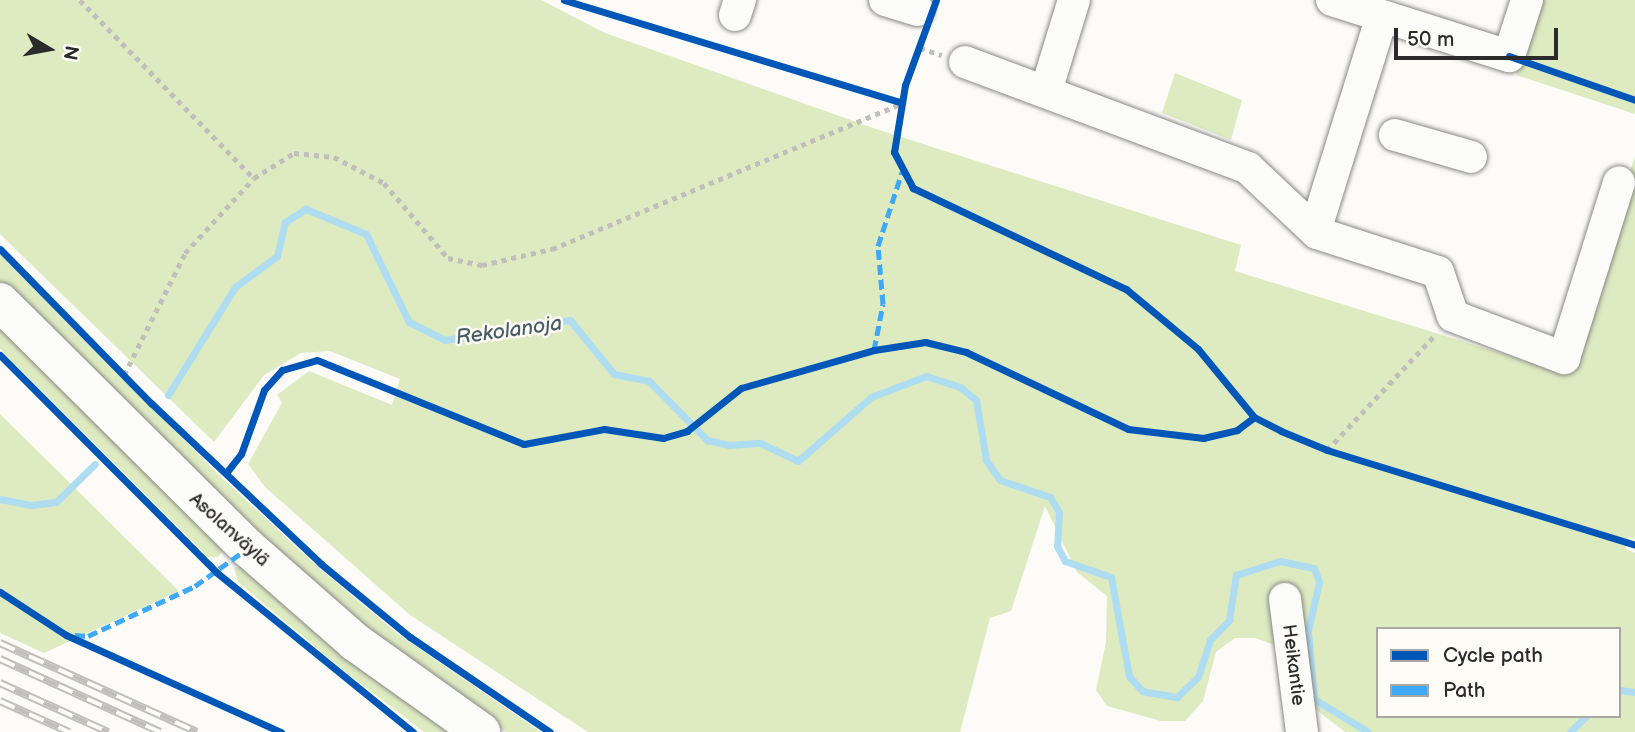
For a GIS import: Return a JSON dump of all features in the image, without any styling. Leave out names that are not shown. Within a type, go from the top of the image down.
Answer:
[{"type":"main road","name":"Asolanväylä","points":[[0,302],[248,548],[355,642],[481,732]]},
{"type":"street","points":[[885,0],[920,23]]},
{"type":"street","points":[[1046,90],[1074,0]]},
{"type":"street","points":[[1332,0],[1510,56],[1527,0]]},
{"type":"street","points":[[1315,231],[1382,16]]},
{"type":"street","points":[[965,62],[1046,90],[1248,169],[1315,231],[1438,272],[1453,316],[1564,358],[1619,182]]},
{"type":"street","points":[[1395,135],[1471,157]]},
{"type":"street","name":"Heikantie","points":[[1284,598],[1302,732]]},
{"type":"path","points":[[80,0],[254,178]]},
{"type":"path","points":[[915,61],[920,23]]},
{"type":"path","points":[[124,375],[185,253],[254,178],[294,153],[334,157],[384,183],[449,258],[482,265],[552,249],[903,98]]},
{"type":"path","points":[[891,100],[903,98]]},
{"type":"path","points":[[900,115],[903,98]]},
{"type":"path","points":[[1327,450],[1453,316]]},
{"type":"path","points":[[115,365],[133,384]]},
{"type":"path","points":[[1315,446],[1340,454]]},
{"type":"green space","points":[[0,0],[541,0],[605,33],[876,129],[1241,245],[1235,271],[1565,373],[1635,156],[1635,539],[1627,537],[1626,549],[1635,553],[1635,732],[1345,732],[1305,701],[1302,655],[1255,638],[1235,638],[1216,652],[1203,701],[1185,721],[1161,721],[1107,706],[1096,690],[1106,642],[1107,596],[1077,572],[1045,506],[1011,611],[990,618],[960,732],[588,732],[410,615],[265,487],[248,464],[282,403],[277,395],[309,371],[392,405],[400,379],[330,351],[301,353],[264,375],[214,442],[0,234]]},
{"type":"green space","points":[[1540,0],[1635,0],[1635,114],[1516,75]]},
{"type":"green space","points":[[1175,73],[1242,100],[1231,140],[1162,113]]},
{"type":"green space","points":[[0,254],[219,475],[319,568],[398,634],[541,732],[506,732],[368,635],[220,502],[0,283]]},
{"type":"green space","points":[[0,321],[223,550],[218,557],[208,557],[0,349]]},
{"type":"green space","points":[[0,414],[179,591],[44,653],[0,633]]},
{"type":"green space","points":[[243,566],[449,732],[424,732],[343,670],[238,582],[234,568]]},
{"type":"waterway","name":"Rekolanoja","points":[[168,395],[235,287],[277,256],[285,222],[306,209],[366,234],[409,322],[445,340],[570,320],[614,374],[649,381],[707,440],[729,445],[760,443],[798,461],[871,397],[926,376],[960,387],[976,400],[986,460],[1000,480],[1050,497],[1059,512],[1057,546],[1065,561],[1111,577],[1129,676],[1142,691],[1177,697],[1198,677],[1210,640],[1229,620],[1236,575],[1280,561],[1314,568],[1319,582],[1308,631],[1314,699],[1368,732]]},
{"type":"waterway","name":"Rekolanoja","points":[[0,499],[31,505],[56,502],[95,464]]},
{"type":"waterway","name":"Rekolanoja","points":[[1621,690],[1635,692]]},
{"type":"waterway","name":"Rekolanoja","points":[[1570,732],[1584,718]]},
{"type":"railway","points":[[0,643],[197,732]]},
{"type":"railway","points":[[0,659],[160,732]]},
{"type":"railway","points":[[0,683],[108,732]]},
{"type":"railway","points":[[0,701],[69,732]]},
{"type":"marked path","points":[[874,350],[883,304],[878,246],[902,172]]},
{"type":"marked path","points":[[75,635],[88,636],[195,586],[248,548]]},
{"type":"cycle path","points":[[564,0],[902,103]]},
{"type":"cycle path","points":[[936,0],[905,85],[894,152],[913,188],[1126,289],[1198,349],[1254,417],[1281,431],[1327,450],[1635,545]]},
{"type":"cycle path","points":[[1509,56],[1635,100]]},
{"type":"cycle path","points":[[0,249],[151,403],[321,564],[410,637],[550,732]]},
{"type":"cycle path","points":[[226,473],[241,454],[264,390],[282,370],[317,360],[524,444],[604,429],[663,438],[687,431],[741,388],[874,350],[925,342],[966,352],[1128,429],[1203,438],[1237,430],[1254,417]]},
{"type":"cycle path","points":[[0,355],[216,572],[413,732]]},
{"type":"cycle path","points":[[0,592],[66,635],[281,732]]}]
